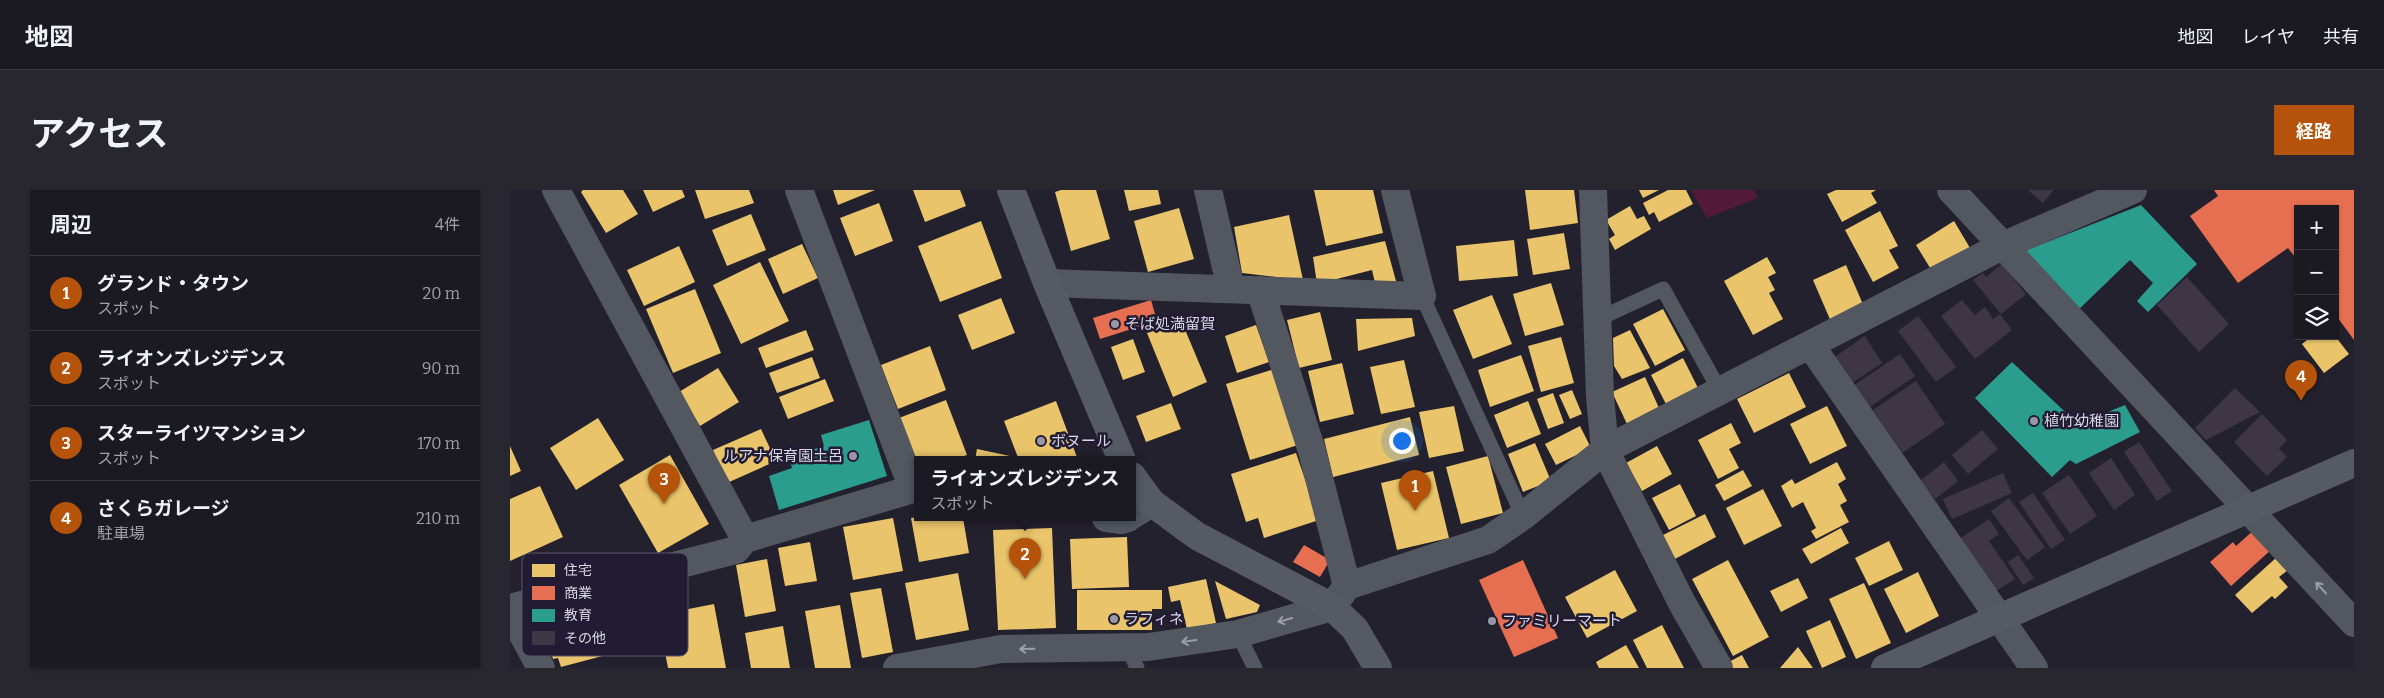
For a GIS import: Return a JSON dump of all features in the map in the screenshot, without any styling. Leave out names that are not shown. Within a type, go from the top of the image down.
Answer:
[{"type":"street","points":[[556,190],[745,539]]},
{"type":"street","points":[[799,190],[914,484]]},
{"type":"street","points":[[1011,190],[1047,283],[1120,456]]},
{"type":"street","points":[[1208,190],[1231,290]]},
{"type":"street","points":[[1047,283],[1422,296],[1395,190]]},
{"type":"street","points":[[1593,190],[1600,397],[1605,450],[1682,603],[1719,668]]},
{"type":"street","points":[[1951,190],[2354,623]]},
{"type":"street","points":[[898,668],[995,659],[1133,658],[1148,647],[1238,634],[1488,540],[1523,516],[1605,450],[1811,346],[2002,246],[2133,190]]},
{"type":"street","points":[[1260,290],[1312,451],[1339,597],[1378,668]]},
{"type":"street","points":[[1811,346],[2034,668]]},
{"type":"street","points":[[1885,668],[2354,462]]},
{"type":"street","points":[[1136,489],[1142,509],[1197,536],[1339,597]]},
{"type":"street","points":[[688,563],[736,550],[745,539],[914,490]]},
{"type":"street","points":[[510,609],[522,631]]},
{"type":"street","points":[[535,656],[542,668]]},
{"type":"lane","points":[[1598,319],[1663,289],[1720,391]]},
{"type":"lane","points":[[1422,296],[1523,516]]},
{"type":"lane","points":[[1238,634],[1255,668]]},
{"type":"shaded area","points":[[1691,190],[1754,190],[1758,198],[1707,218]]},
{"type":"building: 住宅","points":[[583,190],[623,190],[638,214],[606,233],[581,192]]},
{"type":"building: 住宅","points":[[643,190],[682,190],[685,197],[653,212]]},
{"type":"building: 住宅","points":[[695,190],[749,190],[754,203],[705,219]]},
{"type":"building: 住宅","points":[[833,190],[875,190],[838,205]]},
{"type":"building: 住宅","points":[[913,190],[960,190],[966,206],[925,222]]},
{"type":"building: 住宅","points":[[1061,190],[1096,190],[1110,239],[1071,251],[1055,192]]},
{"type":"building: 住宅","points":[[1124,190],[1158,190],[1161,204],[1129,211]]},
{"type":"building: 住宅","points":[[1314,190],[1373,190],[1383,233],[1326,246]]},
{"type":"building: 住宅","points":[[1525,190],[1574,190],[1578,223],[1530,230]]},
{"type":"building: 住宅","points":[[1639,190],[1659,190],[1643,198]]},
{"type":"building: 住宅","points":[[1668,190],[1686,190],[1693,204],[1659,222],[1654,212],[1649,215],[1643,203]]},
{"type":"building: 住宅","points":[[1836,190],[1876,190],[1871,193],[1877,203],[1842,222],[1827,194]]},
{"type":"building: 住宅","points":[[879,203],[893,241],[855,256],[840,218]]},
{"type":"building: 住宅","points":[[1630,206],[1637,219],[1644,216],[1651,229],[1615,250],[1609,239],[1615,235],[1606,220]]},
{"type":"building: 住宅","points":[[1179,208],[1194,259],[1148,272],[1134,221]]},
{"type":"building: 住宅","points":[[1880,211],[1898,246],[1889,250],[1899,268],[1873,282],[1845,230]]},
{"type":"building: 住宅","points":[[751,214],[766,250],[727,266],[712,230]]},
{"type":"building: 住宅","points":[[1289,215],[1303,280],[1242,273],[1234,227]]},
{"type":"building: 住宅","points":[[981,221],[1002,278],[940,302],[918,246]]},
{"type":"building: 住宅","points":[[1954,221],[1970,248],[1932,271],[1916,245]]},
{"type":"building: 住宅","points":[[1564,233],[1570,269],[1533,275],[1527,239]]},
{"type":"building: 住宅","points":[[1514,240],[1518,276],[1459,281],[1456,246]]},
{"type":"building: 住宅","points":[[1385,241],[1396,281],[1375,283],[1372,270],[1317,284],[1313,257]]},
{"type":"building: 住宅","points":[[802,244],[818,278],[783,294],[768,259]]},
{"type":"building: 住宅","points":[[679,246],[695,282],[644,306],[627,270]]},
{"type":"building: 住宅","points":[[1767,257],[1776,273],[1768,277],[1775,290],[1769,293],[1783,319],[1753,335],[1724,281]]},
{"type":"building: 住宅","points":[[760,262],[789,321],[741,344],[713,285]]},
{"type":"building: 住宅","points":[[1846,265],[1865,309],[1832,324],[1813,280]]},
{"type":"building: 住宅","points":[[1551,283],[1564,325],[1525,336],[1513,294]]},
{"type":"building: 住宅","points":[[695,289],[721,353],[673,373],[646,309]]},
{"type":"building: 住宅","points":[[1492,295],[1512,344],[1473,359],[1453,310]]},
{"type":"building: 住宅","points":[[1001,298],[1015,333],[972,350],[958,315]]},
{"type":"building: 住宅","points":[[1663,309],[1685,350],[1655,366],[1633,324]]},
{"type":"building: 住宅","points":[[1320,312],[1332,360],[1299,368],[1287,320]]},
{"type":"building: 住宅","points":[[1412,318],[1415,336],[1358,351],[1356,319]]},
{"type":"building: 住宅","points":[[1181,320],[1207,382],[1173,397],[1147,333]]},
{"type":"building: 住宅","points":[[1256,325],[1269,362],[1237,373],[1225,336]]},
{"type":"building: 住宅","points":[[806,330],[814,350],[766,368],[758,348]]},
{"type":"building: 住宅","points":[[1630,330],[1650,368],[1622,379],[1614,366],[1613,338]]},
{"type":"building: 住宅","points":[[1561,337],[1574,383],[1541,392],[1528,346]]},
{"type":"building: 住宅","points":[[1133,339],[1145,372],[1123,380],[1111,347]]},
{"type":"building: 住宅","points":[[2307,340],[2338,340],[2349,354],[2324,373],[2302,344]]},
{"type":"building: 住宅","points":[[930,346],[946,390],[898,409],[881,365]]},
{"type":"building: 住宅","points":[[1521,355],[1534,391],[1490,407],[1478,370]]},
{"type":"building: 住宅","points":[[812,357],[820,378],[777,393],[769,373]]},
{"type":"building: 住宅","points":[[1683,358],[1698,388],[1666,404],[1651,375]]},
{"type":"building: 住宅","points":[[1404,360],[1415,407],[1381,414],[1370,367]]},
{"type":"building: 住宅","points":[[1342,363],[1354,414],[1320,422],[1308,371]]},
{"type":"building: 住宅","points":[[718,368],[739,402],[700,426],[679,392]]},
{"type":"building: 住宅","points":[[1274,369],[1298,445],[1250,460],[1226,384]]},
{"type":"building: 住宅","points":[[1789,373],[1806,407],[1754,433],[1737,399]]},
{"type":"building: 住宅","points":[[1645,377],[1659,408],[1627,424],[1612,392]]},
{"type":"building: 住宅","points":[[825,379],[834,401],[788,419],[779,397]]},
{"type":"building: 住宅","points":[[1572,390],[1582,414],[1570,419],[1559,395]]},
{"type":"building: 住宅","points":[[1553,393],[1564,423],[1548,429],[1537,399]]},
{"type":"building: 住宅","points":[[946,400],[967,455],[914,456],[899,418]]},
{"type":"building: 住宅","name":"ボヌール","points":[[1056,401],[1077,456],[1017,456],[1004,421]]},
{"type":"building: 住宅","points":[[1528,401],[1541,434],[1507,448],[1494,415]]},
{"type":"building: 住宅","points":[[1171,403],[1181,429],[1146,442],[1136,416]]},
{"type":"building: 住宅","points":[[1454,406],[1464,451],[1429,458],[1419,412]]},
{"type":"building: 住宅","points":[[1827,406],[1847,446],[1810,464],[1790,424]]},
{"type":"building: 住宅","points":[[1410,417],[1419,455],[1333,477],[1324,439]]},
{"type":"building: 住宅","points":[[598,418],[624,460],[576,490],[550,448]]},
{"type":"building: 住宅","points":[[1731,423],[1741,443],[1729,449],[1739,468],[1718,479],[1698,440]]},
{"type":"building: 住宅","points":[[1580,426],[1591,448],[1556,465],[1545,444]]},
{"type":"building: 住宅","points":[[761,429],[776,461],[727,483],[713,450]]},
{"type":"building: 住宅","points":[[1535,443],[1551,481],[1523,492],[1508,454]]},
{"type":"building: 住宅","points":[[510,446],[521,471],[510,476]]},
{"type":"building: 住宅","points":[[1657,446],[1672,474],[1642,491],[1626,463]]},
{"type":"building: 住宅","points":[[977,449],[1010,456],[976,456]]},
{"type":"building: 住宅","points":[[1296,453],[1319,520],[1264,538],[1258,518],[1246,522],[1231,474]]},
{"type":"building: 住宅","points":[[670,455],[709,524],[658,553],[619,485]]},
{"type":"building: 住宅","points":[[1488,456],[1503,513],[1461,524],[1446,467]]},
{"type":"building: 住宅","points":[[1837,462],[1846,479],[1838,484],[1847,501],[1840,505],[1849,522],[1816,539],[1811,531],[1816,528],[1803,502],[1792,508],[1781,486],[1792,479],[1795,484]]},
{"type":"building: 住宅","points":[[1743,470],[1752,486],[1724,501],[1715,485]]},
{"type":"building: 住宅","points":[[1433,471],[1449,538],[1397,550],[1381,483]]},
{"type":"building: 住宅","points":[[1680,484],[1696,516],[1669,530],[1652,498]]},
{"type":"building: 住宅","points":[[540,486],[563,537],[528,553],[522,553],[522,556],[510,561],[510,499]]},
{"type":"building: 住宅","points":[[1763,489],[1782,526],[1744,545],[1726,508]]},
{"type":"building: 住宅","points":[[1705,514],[1716,537],[1673,560],[1661,536]]},
{"type":"building: 住宅","points":[[893,518],[903,571],[853,580],[843,527]]},
{"type":"building: 住宅","points":[[911,518],[914,518],[914,521],[964,521],[969,553],[919,562]]},
{"type":"building: 住宅","points":[[1052,528],[1056,628],[998,630],[993,530]]},
{"type":"building: 住宅","points":[[1841,528],[1849,543],[1811,564],[1802,549]]},
{"type":"building: 住宅","points":[[1127,537],[1129,587],[1072,589],[1070,539]]},
{"type":"building: 住宅","points":[[1889,541],[1903,570],[1869,586],[1855,558]]},
{"type":"building: 住宅","points":[[810,542],[817,581],[785,586],[778,548]]},
{"type":"building: 住宅","points":[[2277,557],[2288,570],[2279,577],[2288,587],[2275,599],[2272,596],[2252,613],[2235,595]]},
{"type":"building: 住宅","points":[[767,559],[776,611],[745,617],[736,565]]},
{"type":"building: 住宅","points":[[1728,560],[1769,637],[1733,656],[1692,579]]},
{"type":"building: 住宅","points":[[1615,570],[1637,611],[1587,638],[1565,597]]},
{"type":"building: 住宅","points":[[1918,572],[1939,616],[1906,633],[1884,589]]},
{"type":"building: 住宅","points":[[958,573],[969,630],[916,640],[905,583]]},
{"type":"building: 住宅","points":[[1798,578],[1808,598],[1781,612],[1770,591]]},
{"type":"building: 住宅","points":[[1206,579],[1216,623],[1187,629],[1180,600],[1171,602],[1168,587]]},
{"type":"building: 住宅","points":[[1215,581],[1260,605],[1257,612],[1226,619]]},
{"type":"building: 住宅","points":[[1864,583],[1891,643],[1856,659],[1829,599]]},
{"type":"building: 住宅","points":[[881,588],[893,652],[862,658],[850,593]]},
{"type":"building: 住宅","name":"ラフィネ","points":[[1077,590],[1162,590],[1162,609],[1152,609],[1152,630],[1077,630]]},
{"type":"building: 住宅","points":[[714,604],[726,668],[668,668],[666,656],[688,656],[688,609]]},
{"type":"building: 住宅","points":[[840,605],[851,668],[815,668],[805,611]]},
{"type":"building: 住宅","points":[[1830,620],[1846,657],[1822,668],[1806,631]]},
{"type":"building: 住宅","points":[[1662,625],[1684,668],[1647,668],[1633,640]]},
{"type":"building: 住宅","points":[[783,626],[790,668],[751,668],[745,633]]},
{"type":"building: 住宅","points":[[1626,645],[1639,668],[1599,668],[1596,662]]},
{"type":"building: 住宅","points":[[1798,647],[1813,668],[1780,668]]},
{"type":"building: 住宅","points":[[1742,655],[1749,668],[1727,668],[1725,664]]},
{"type":"building: 住宅","points":[[552,656],[602,656],[561,667],[558,658],[553,659]]},
{"type":"building: 商業","points":[[2214,190],[2354,190],[2354,340],[2339,319],[2339,205],[2294,205],[2294,256],[2288,248],[2238,283],[2190,216],[2218,196]]},
{"type":"building: 商業","points":[[1151,300],[1157,321],[1100,339],[1093,318]]},
{"type":"building: 商業","points":[[2255,529],[2272,549],[2231,586],[2210,562],[2233,542],[2236,546]]},
{"type":"building: 商業","points":[[1304,545],[1330,560],[1320,577],[1293,562]]},
{"type":"building: 商業","points":[[1523,560],[1558,638],[1514,657],[1479,580]]},
{"type":"building: 教育","points":[[2141,205],[2197,264],[2148,312],[2137,301],[2153,283],[2130,260],[2075,313],[2026,263],[2027,250]]},
{"type":"building: 教育","points":[[2012,362],[2078,424],[2125,405],[2140,432],[2076,464],[2070,460],[2052,477],[1975,398]]},
{"type":"building: 教育","points":[[869,420],[887,476],[779,510],[769,476],[792,468],[789,457],[824,446],[821,435]]},
{"type":"building: その他","points":[[2028,190],[2054,190],[2043,203]]},
{"type":"building: その他","points":[[2002,264],[2026,294],[2001,314],[1973,280],[1983,273],[1986,277]]},
{"type":"building: その他","points":[[2187,277],[2229,324],[2199,352],[2157,305]]},
{"type":"building: その他","points":[[1962,300],[1975,315],[1985,307],[1993,319],[2000,314],[2012,330],[1975,359],[1941,316]]},
{"type":"building: その他","points":[[1918,316],[1956,367],[1936,382],[1898,331]]},
{"type":"building: その他","points":[[1865,336],[1882,363],[1852,383],[1835,357]]},
{"type":"building: その他","points":[[1900,354],[1915,376],[1868,408],[1853,386]]},
{"type":"building: その他","points":[[1916,381],[1945,424],[1902,453],[1873,410]]},
{"type":"building: その他","points":[[2235,388],[2260,412],[2206,440],[2195,428]]},
{"type":"building: その他","points":[[2262,414],[2287,440],[2279,449],[2287,457],[2267,476],[2234,442]]},
{"type":"building: その他","points":[[1982,430],[1998,449],[1968,474],[1952,455]]},
{"type":"building: その他","points":[[2139,442],[2172,491],[2157,501],[2124,452]]},
{"type":"building: その他","points":[[2111,458],[2135,495],[2114,510],[2089,473]]},
{"type":"building: その他","points":[[1944,462],[1958,481],[1935,499],[1920,481]]},
{"type":"building: その他","points":[[2003,473],[2012,493],[1952,519],[1943,499]]},
{"type":"building: その他","points":[[2069,475],[2097,516],[2070,534],[2042,493]]},
{"type":"building: その他","points":[[2033,493],[2065,540],[2051,549],[2019,502]]},
{"type":"building: その他","points":[[2009,498],[2045,547],[2027,560],[1991,511]]},
{"type":"building: その他","points":[[1989,519],[1999,534],[1989,541],[2015,579],[1993,593],[1958,540]]},
{"type":"building: その他","points":[[2018,555],[2034,578],[2023,585],[2008,562]]},
{"type":"place","name":"そば処満留賀","points":[[1115,324]]},
{"type":"place","name":"さくらガレージ","points":[[2301,401]]},
{"type":"place","name":"植竹幼稚園","points":[[2034,421]]},
{"type":"place","name":"ボヌール","points":[[1041,441]]},
{"type":"place","name":"ルアナ保育園土呂","points":[[853,456]]},
{"type":"place","name":"スターライツマンション","points":[[664,504]]},
{"type":"place","name":"グランド・タウン","points":[[1415,511]]},
{"type":"place","name":"ライオンズレジデンス","points":[[1025,579]]},
{"type":"place","name":"ラフィネ","points":[[1114,619]]},
{"type":"place","name":"ファミリーマート","points":[[1492,621]]}]
